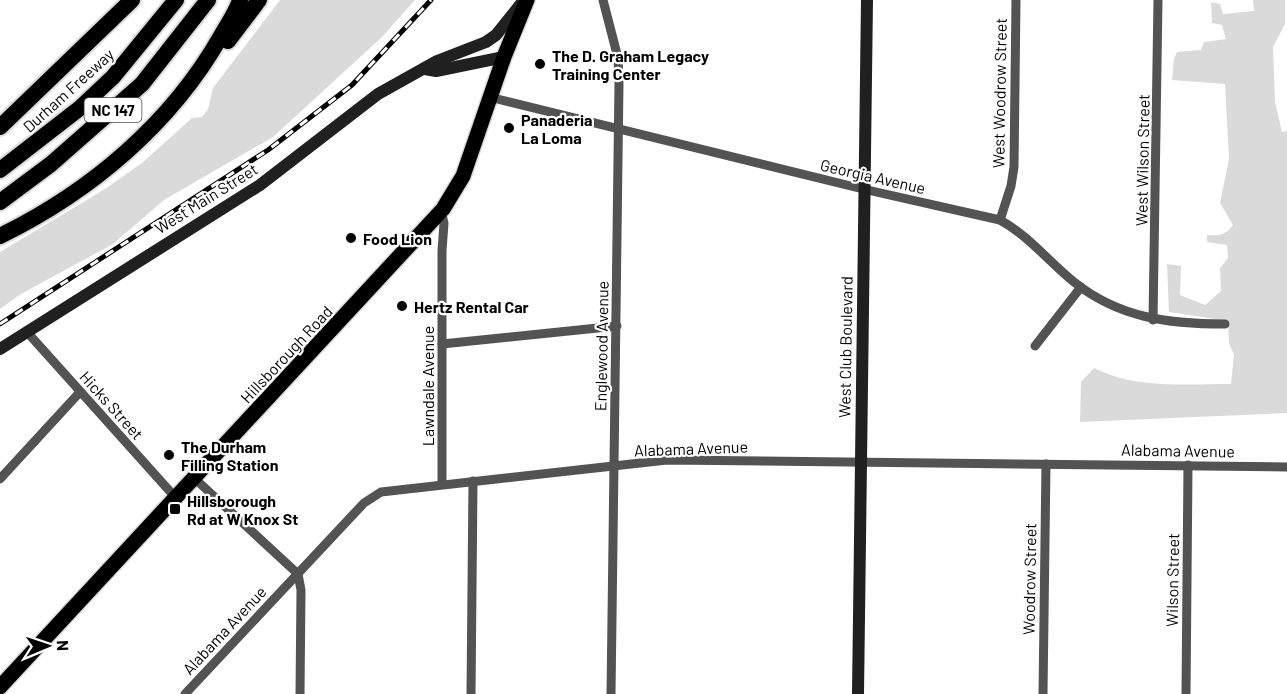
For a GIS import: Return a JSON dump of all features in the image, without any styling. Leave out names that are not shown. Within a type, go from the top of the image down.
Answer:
[{"type":"highway","points":[[0,127],[132,0]]},
{"type":"highway","name":"Durham Freeway","points":[[0,170],[80,108],[113,77],[176,0]]},
{"type":"highway","name":"NC 147","points":[[0,202],[76,143],[142,84],[208,0]]},
{"type":"highway","points":[[198,75],[240,0]]},
{"type":"highway","points":[[0,236],[56,205],[104,170],[159,121],[198,75],[213,62],[259,0]]},
{"type":"main road","name":"Hillsborough Road","points":[[0,687],[439,214],[460,183],[525,0]]},
{"type":"main road","name":"West Main Street","points":[[0,349],[260,185],[378,94],[437,61],[486,42],[496,35],[525,0]]},
{"type":"main road","name":"West Club Boulevard","points":[[858,694],[867,0]]},
{"type":"main road","name":"West Main Street","points":[[425,69],[436,71],[504,57]]},
{"type":"street","name":"Englewood Avenue","points":[[603,0],[618,58],[611,694]]},
{"type":"street","name":"West Woodrow Street","points":[[1000,220],[1011,186],[1014,167],[1016,0]]},
{"type":"street","name":"West Wilson Street","points":[[1153,320],[1158,0]]},
{"type":"street","name":"Georgia Avenue","points":[[489,97],[863,189],[1000,220],[1017,230],[1081,287],[1126,312],[1153,320],[1225,324]]},
{"type":"street","name":"Lawndale Avenue","points":[[439,214],[442,251],[442,484]]},
{"type":"street","points":[[1035,346],[1081,287]]},
{"type":"street","points":[[442,344],[616,326]]},
{"type":"street","name":"Hicks Street","points":[[27,332],[175,497]]},
{"type":"street","points":[[0,479],[80,392]]},
{"type":"street","name":"Alabama Avenue","points":[[185,694],[369,497],[394,489],[667,460],[1287,467]]},
{"type":"street","name":"Woodrow Street","points":[[1043,694],[1046,464]]},
{"type":"street","name":"Wilson Street","points":[[1186,694],[1188,465]]},
{"type":"street","points":[[193,477],[298,574],[301,590],[300,694]]},
{"type":"street","points":[[471,694],[473,481]]},
{"type":"shaded area","points":[[280,0],[415,0],[382,37],[273,137],[164,200],[113,244],[21,294],[0,309],[0,252],[105,189],[142,163],[192,118],[202,117],[208,109],[213,88]]},
{"type":"shaded area","points":[[1253,0],[1285,0],[1285,24],[1273,47],[1275,102],[1282,132],[1287,131],[1287,413],[1080,422],[1081,382],[1094,368],[1110,375],[1143,382],[1231,384],[1234,355],[1229,343],[1228,321],[1169,312],[1167,264],[1181,266],[1180,295],[1205,305],[1221,291],[1220,268],[1228,258],[1227,245],[1207,242],[1207,235],[1222,234],[1233,225],[1220,203],[1229,159],[1225,84],[1172,80],[1177,52],[1201,50],[1204,42],[1226,39],[1222,25],[1212,23],[1211,2],[1220,4],[1223,14],[1254,11]]},
{"type":"railway","points":[[0,324],[268,150],[352,85],[431,0]]},
{"type":"place","name":"The D. Graham Legacy Training Center","points":[[540,64]]},
{"type":"place","name":"Panaderia La Loma","points":[[509,128]]},
{"type":"place","name":"Food Lion","points":[[351,238]]},
{"type":"place","name":"Hertz Rental Car","points":[[402,306]]},
{"type":"place","name":"The Durham Filling Station","points":[[169,455]]},
{"type":"place","name":"Hillsborough Rd at W Knox St","points":[[175,509]]}]
